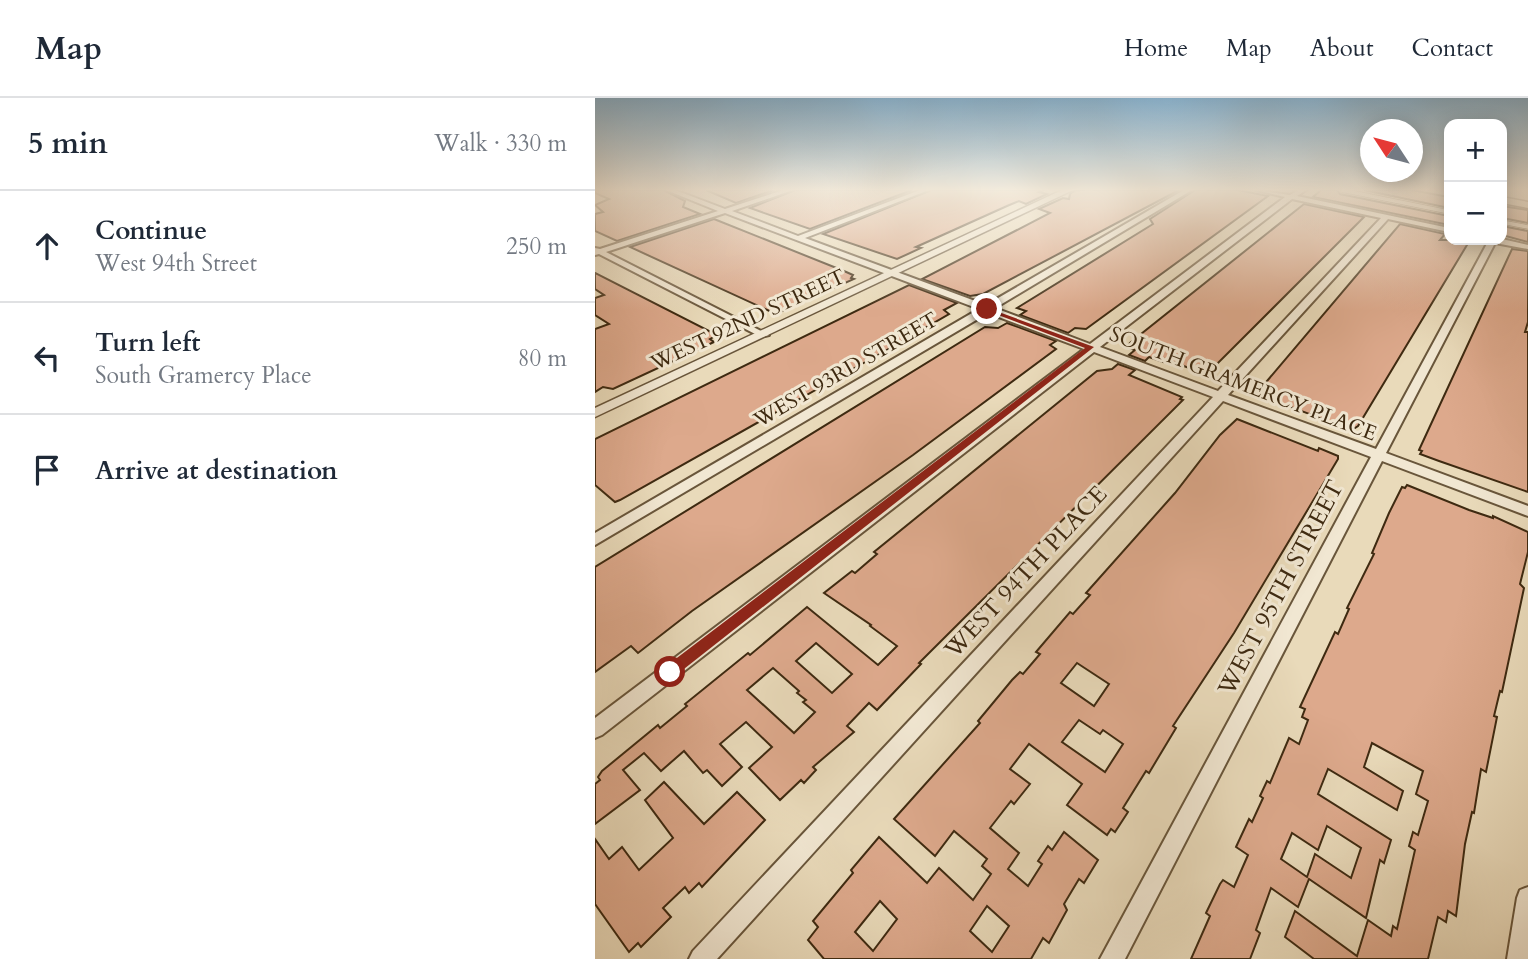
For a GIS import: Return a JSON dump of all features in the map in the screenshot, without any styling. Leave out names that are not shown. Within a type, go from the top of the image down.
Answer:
[{"type":"street","points":[[596,251],[663,230]]},
{"type":"street","name":"SOUTH GRAMERCY PLACE","points":[[776,230],[1528,511]]},
{"type":"street","points":[[799,239],[822,230]]},
{"type":"street","name":"WEST 92ND STREET","points":[[595,413],[984,230]]},
{"type":"street","name":"WEST 93RD STREET","points":[[595,540],[1121,230]]},
{"type":"street","points":[[595,729],[1246,230]]},
{"type":"street","name":"WEST 94TH PLACE","points":[[701,959],[1374,230]]},
{"type":"street","points":[[1507,243],[1528,247]]},
{"type":"street","name":"WEST 95TH STREET","points":[[1112,959],[1491,245]]},
{"type":"street","points":[[596,251],[764,335]]},
{"type":"street","points":[[1519,959],[1528,898]]},
{"type":"building","points":[[595,230],[650,230],[617,241]]},
{"type":"building","points":[[680,230],[742,230],[844,271],[853,275],[851,278],[854,279],[776,314],[630,247]]},
{"type":"building","points":[[832,230],[953,230],[897,259],[823,234]]},
{"type":"building","points":[[1017,230],[1103,230],[983,294],[970,296],[922,279]]},
{"type":"building","points":[[1143,230],[1221,230],[1086,329],[1075,328],[1068,333],[1020,315],[1026,311],[1017,308]]},
{"type":"building","points":[[1271,230],[1351,230],[1209,372],[1205,374],[1165,359],[1163,362],[1149,357],[1145,361],[1129,355],[1135,350],[1126,347]]},
{"type":"building","points":[[1395,230],[1428,230],[1444,234],[1440,240],[1444,240],[1444,245],[1467,245],[1358,426],[1352,430],[1256,394]]},
{"type":"building","points":[[1507,230],[1528,231],[1528,242],[1507,236]]},
{"type":"building","points":[[1512,249],[1528,251],[1528,322],[1525,332],[1528,332],[1528,492],[1420,454],[1422,451],[1419,450]]},
{"type":"building","points":[[595,273],[717,335],[710,339],[714,342],[613,389],[603,387],[595,392],[595,329],[609,324],[595,315],[595,298],[604,295],[595,289]]},
{"type":"building","points":[[909,285],[957,303],[944,310],[949,314],[620,500],[615,502],[595,485],[595,439]]},
{"type":"building","points":[[1007,323],[1056,341],[1050,345],[1056,349],[913,455],[692,611],[638,653],[631,646],[595,672],[595,567],[985,327],[998,328]]},
{"type":"building","points":[[1118,364],[1135,370],[1129,375],[1182,397],[1180,399],[1183,400],[919,663],[921,664],[877,710],[869,703],[847,726],[854,732],[813,767],[816,770],[804,783],[801,780],[780,800],[749,768],[772,747],[746,722],[720,744],[742,767],[722,786],[707,770],[703,773],[684,751],[661,771],[644,753],[623,770],[640,790],[595,824],[595,784],[600,780],[598,777],[602,771],[658,725],[660,728],[687,706],[685,704],[807,607],[878,665],[897,646],[824,593],[852,571],[855,573],[877,554],[874,552],[1097,371],[1112,369]],"holes":[[[816,643],[852,674],[832,693],[796,661]],[[773,668],[799,691],[797,693],[806,700],[803,702],[815,712],[794,733],[747,690]]]},
{"type":"building","points":[[1237,419],[1318,451],[1319,448],[1338,456],[1338,459],[1234,633],[1173,726],[1176,728],[1149,773],[1146,771],[1123,808],[1128,812],[1115,832],[1111,829],[1107,835],[1067,805],[1082,784],[1029,744],[1010,769],[1030,784],[1014,804],[1011,801],[990,828],[1019,853],[1008,869],[1028,886],[1042,864],[1038,861],[1048,846],[1052,850],[1064,832],[1098,860],[1084,883],[1079,879],[1064,904],[1067,910],[1049,943],[1043,938],[1031,959],[824,959],[808,940],[818,927],[813,921],[879,837],[927,883],[939,868],[973,900],[991,874],[982,866],[987,859],[954,831],[935,856],[894,819],[980,723],[978,721],[1012,680],[1020,672],[1023,674],[1040,654],[1036,652],[1070,612],[1073,614],[1090,595],[1086,593],[1175,493],[1220,435]],"holes":[[[1077,663],[1109,684],[1094,706],[1061,683]],[[1079,720],[1100,734],[1103,730],[1123,744],[1105,772],[1062,742]],[[880,901],[897,919],[873,951],[855,932]],[[987,906],[1009,926],[992,952],[970,931]]]},
{"type":"building","points":[[1407,485],[1469,510],[1493,516],[1528,532],[1528,552],[1520,584],[1524,588],[1502,692],[1500,691],[1494,716],[1497,717],[1486,772],[1481,769],[1474,813],[1472,812],[1465,844],[1456,916],[1448,911],[1446,922],[1438,917],[1428,959],[1314,959],[1285,937],[1295,911],[1357,956],[1368,920],[1391,936],[1393,926],[1397,929],[1415,850],[1409,846],[1413,832],[1418,835],[1428,801],[1416,794],[1423,771],[1372,743],[1364,767],[1403,791],[1397,810],[1328,769],[1318,794],[1391,840],[1384,863],[1380,860],[1366,918],[1309,879],[1298,907],[1271,888],[1256,930],[1260,933],[1250,959],[1191,959],[1210,916],[1206,913],[1220,884],[1223,880],[1234,887],[1248,855],[1236,847],[1249,819],[1252,822],[1267,781],[1270,783],[1289,738],[1299,744],[1308,720],[1302,717],[1305,709],[1300,707],[1335,632],[1338,634],[1349,609],[1347,608],[1374,554],[1372,553],[1389,513],[1402,487]],"holes":[[[1327,826],[1361,848],[1351,878],[1315,854],[1307,877],[1281,859],[1292,833],[1318,850]]]},
{"type":"building","points":[[664,782],[704,824],[737,792],[765,820],[702,887],[699,883],[689,893],[685,887],[663,908],[671,917],[641,947],[638,943],[629,952],[595,904],[595,839],[609,859],[622,847],[639,870],[673,838],[645,800]]},
{"type":"route","points":[[670,672],[1090,347],[987,309]]}]
